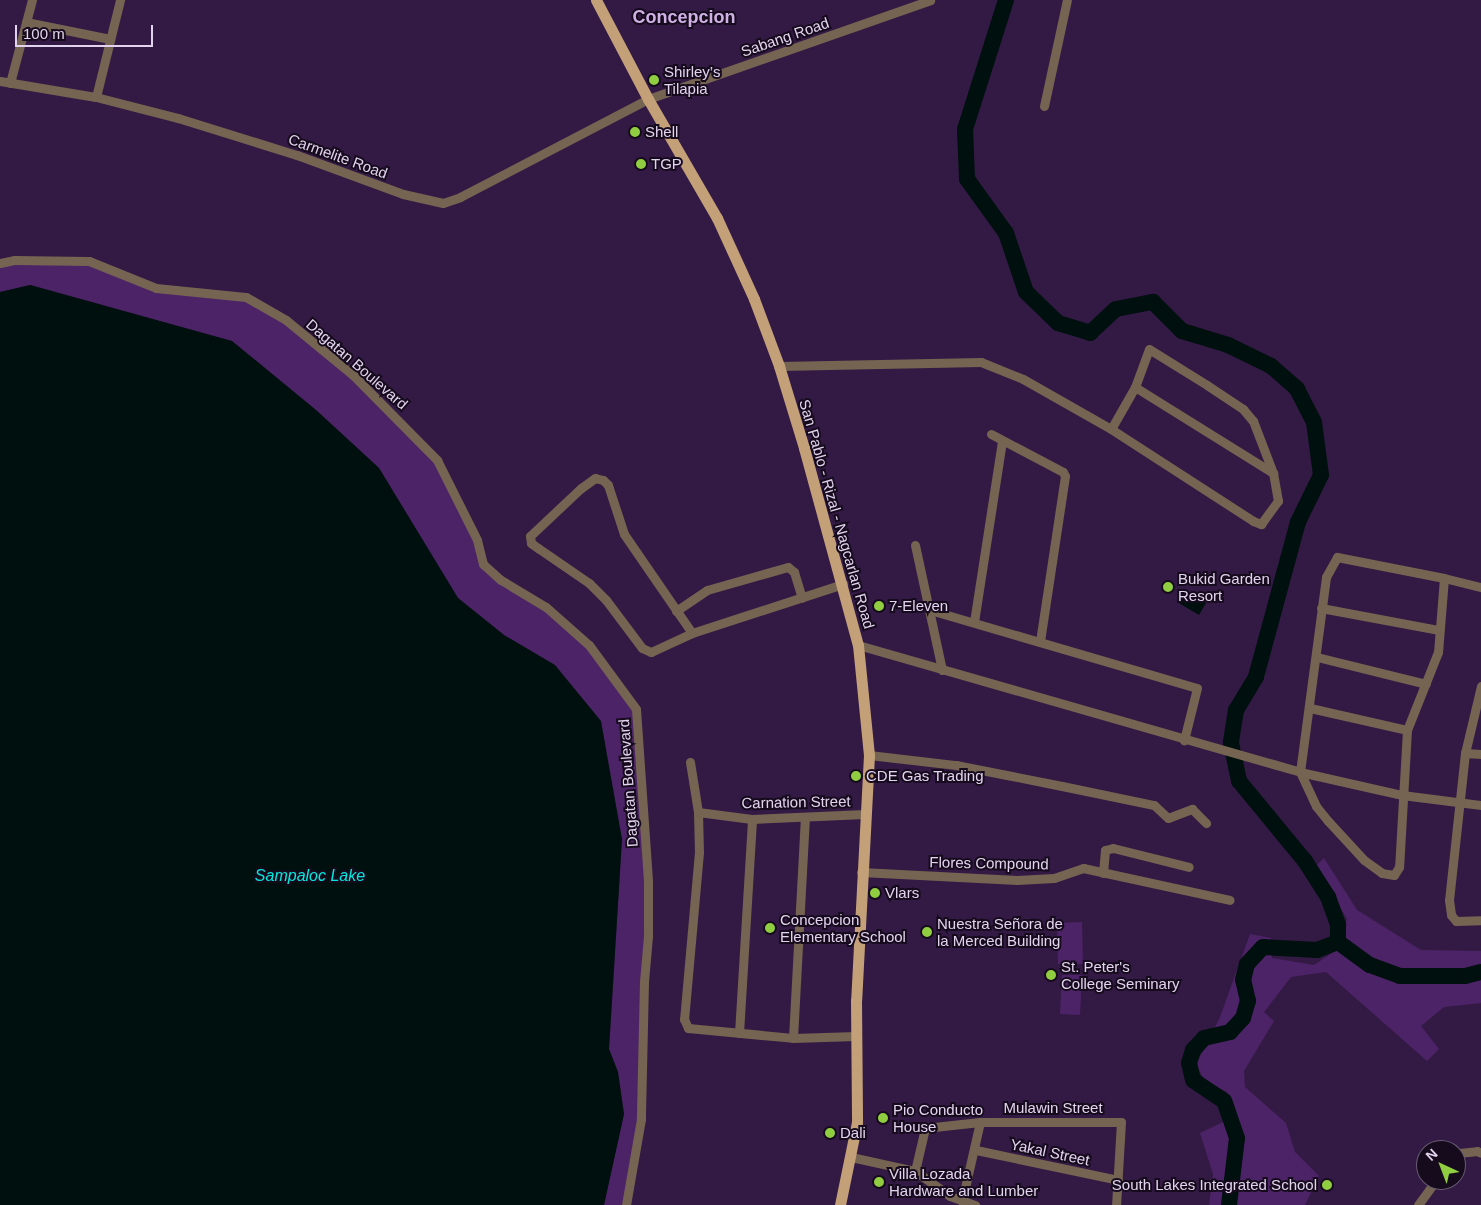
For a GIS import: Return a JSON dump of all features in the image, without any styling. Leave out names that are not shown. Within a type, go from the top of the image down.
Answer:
[{"type":"main road","name":"San Pablo - Rizal - Nagcarlan Road","points":[[596,0],[648,100],[717,218],[779,366],[843,584],[858,645],[870,755],[861,872],[856,1036],[857,1122],[840,1205]]},
{"type":"street","points":[[10,82],[32,0]]},
{"type":"street","points":[[96,97],[120,0]]},
{"type":"street","name":"Sabang Road","points":[[648,100],[930,0]]},
{"type":"street","points":[[1044,106],[1067,0]]},
{"type":"street","points":[[26,22],[110,39]]},
{"type":"street","name":"Carmelite Road","points":[[0,81],[96,97],[297,155],[404,194],[443,203],[460,197],[648,100]]},
{"type":"street","name":"Dagatan Boulevard","points":[[0,263],[14,260],[89,261],[156,288],[246,297],[286,320],[353,375],[437,460],[477,540],[483,564],[501,580],[546,607],[590,645],[636,709],[648,882],[648,936],[644,982],[641,1119],[626,1205]]},
{"type":"street","points":[[779,366],[981,362],[1023,379],[1111,429],[1261,524],[1278,501],[1273,473],[1253,420],[1243,409],[1207,384],[1149,349],[1135,387],[1111,429]]},
{"type":"street","points":[[1135,387],[1273,473]]},
{"type":"street","points":[[991,434],[1002,442],[1063,472],[1065,476],[1040,642]]},
{"type":"street","points":[[974,622],[1002,442]]},
{"type":"street","points":[[692,632],[624,534],[608,485],[603,480],[595,478],[581,488],[530,536],[531,543],[558,559],[606,600],[642,648],[651,652],[692,632],[843,584]]},
{"type":"street","points":[[915,545],[942,670]]},
{"type":"street","points":[[1444,578],[1438,630],[1438,652],[1407,730],[1399,866],[1394,875],[1373,868],[1346,841],[1316,806],[1300,772],[1317,657],[1321,608],[1326,577],[1337,557],[1444,578],[1481,587]]},
{"type":"street","points":[[676,611],[707,590],[788,567],[794,572],[802,598]]},
{"type":"street","points":[[1321,608],[1438,630]]},
{"type":"street","points":[[930,610],[1197,688],[1184,740]]},
{"type":"street","points":[[858,645],[1300,772],[1402,795],[1459,804],[1481,805]]},
{"type":"street","points":[[1317,657],[1426,684]]},
{"type":"street","points":[[1480,691],[1465,753],[1449,900],[1451,915],[1456,921],[1481,920]]},
{"type":"street","points":[[1310,708],[1407,730]]},
{"type":"street","points":[[1465,753],[1481,754]]},
{"type":"street","points":[[870,755],[956,765],[1154,805],[1168,818],[1192,809],[1206,823]]},
{"type":"street","points":[[690,762],[698,812],[700,852],[684,1019],[688,1028],[793,1038],[856,1036]]},
{"type":"street","name":"Carnation Street","points":[[698,812],[752,819],[865,814]]},
{"type":"street","points":[[793,1038],[806,818]]},
{"type":"street","points":[[739,1034],[752,819]]},
{"type":"street","points":[[1103,872],[1105,850],[1113,848],[1189,867]]},
{"type":"street","name":"Flores Compound","points":[[861,872],[1017,880],[1064,876],[1074,869],[1103,872],[1230,900]]},
{"type":"street","points":[[962,1202],[976,1150],[980,1122]]},
{"type":"street","name":"Mulawin Street","points":[[915,1172],[925,1128],[980,1122],[1121,1122],[1118,1180]]},
{"type":"street","name":"Yakal Street","points":[[976,1150],[1118,1180]]},
{"type":"street","points":[[1466,1152],[1481,1153]]},
{"type":"street","points":[[851,1157],[915,1172],[962,1202],[975,1205]]},
{"type":"street","points":[[1116,1205],[1118,1180]]},
{"type":"street","points":[[1418,1205],[1429,1190]]},
{"type":"shaded area","points":[[89,261],[156,288],[246,297],[286,320],[353,375],[437,460],[483,564],[546,607],[589,645],[636,709],[648,882],[641,1119],[626,1205],[604,1205],[624,1114],[618,1072],[609,1049],[622,839],[504,635],[458,598],[379,468],[316,410],[232,341],[31,285],[0,292],[0,263]]},
{"type":"shaded area","points":[[1324,858],[1357,910],[1421,950],[1481,951],[1481,1003],[1444,1007],[1421,1026],[1439,1049],[1427,1061],[1326,972],[1291,977],[1264,1012],[1274,1021],[1244,1071],[1245,1087],[1286,1123],[1295,1152],[1319,1176],[1305,1205],[1209,1205],[1213,1174],[1200,1133],[1236,1116],[1227,1092],[1206,1082],[1196,1065],[1220,1017],[1250,934],[1271,938],[1272,958],[1314,965],[1338,949],[1347,919],[1316,866]]},
{"type":"shaded area","points":[[1082,922],[1083,964],[1058,964],[1057,923]]},
{"type":"shaded area","points":[[1062,975],[1082,975],[1080,1015],[1060,1014]]},
{"type":"water","name":"Sampaloc Lake","points":[[30,285],[232,341],[316,410],[379,468],[458,598],[504,635],[555,665],[601,721],[622,839],[609,1049],[618,1072],[624,1114],[604,1205],[0,1205],[0,292]]},
{"type":"water","points":[[1184,590],[1206,603],[1199,615],[1177,602]]},
{"type":"waterway","points":[[1006,0],[965,129],[967,179],[1006,233],[1026,292],[1058,323],[1090,333],[1116,309],[1153,302],[1182,331],[1228,345],[1271,366],[1297,389],[1314,422],[1321,475],[1298,522],[1256,677],[1236,710],[1231,743],[1239,781],[1305,861],[1328,897],[1338,925],[1338,942]]},
{"type":"waterway","points":[[1338,942],[1370,965],[1400,976],[1465,976],[1481,972]]},
{"type":"waterway","points":[[1229,1205],[1237,1138],[1224,1101],[1193,1080],[1189,1063],[1193,1050],[1204,1038],[1230,1032],[1243,1018],[1248,1001],[1243,980],[1247,964],[1263,947],[1317,950],[1338,942]]},
{"type":"place","name":"Shirley’s Tilapia","points":[[654,80]]},
{"type":"place","name":"Shell","points":[[635,132]]},
{"type":"place","name":"TGP","points":[[641,164]]},
{"type":"place","name":"Bukid Garden Resort","points":[[1168,587]]},
{"type":"place","name":"7-Eleven","points":[[879,606]]},
{"type":"place","name":"CDE Gas Trading","points":[[856,776]]},
{"type":"place","name":"Vlars","points":[[875,893]]},
{"type":"place","name":"Concepcion Elementary School","points":[[770,928]]},
{"type":"place","name":"Nuestra Señora de la Merced Building","points":[[927,932]]},
{"type":"place","name":"St. Peter's College Seminary","points":[[1051,975]]},
{"type":"place","name":"Pio Conducto House","points":[[883,1118]]},
{"type":"place","name":"Dali","points":[[830,1133]]},
{"type":"place","name":"Villa Lozada Hardware and Lumber","points":[[879,1182]]},
{"type":"place","name":"South Lakes Integrated School","points":[[1327,1185]]},
{"type":"district","name":"Concepcion","points":[[684,17]]}]
